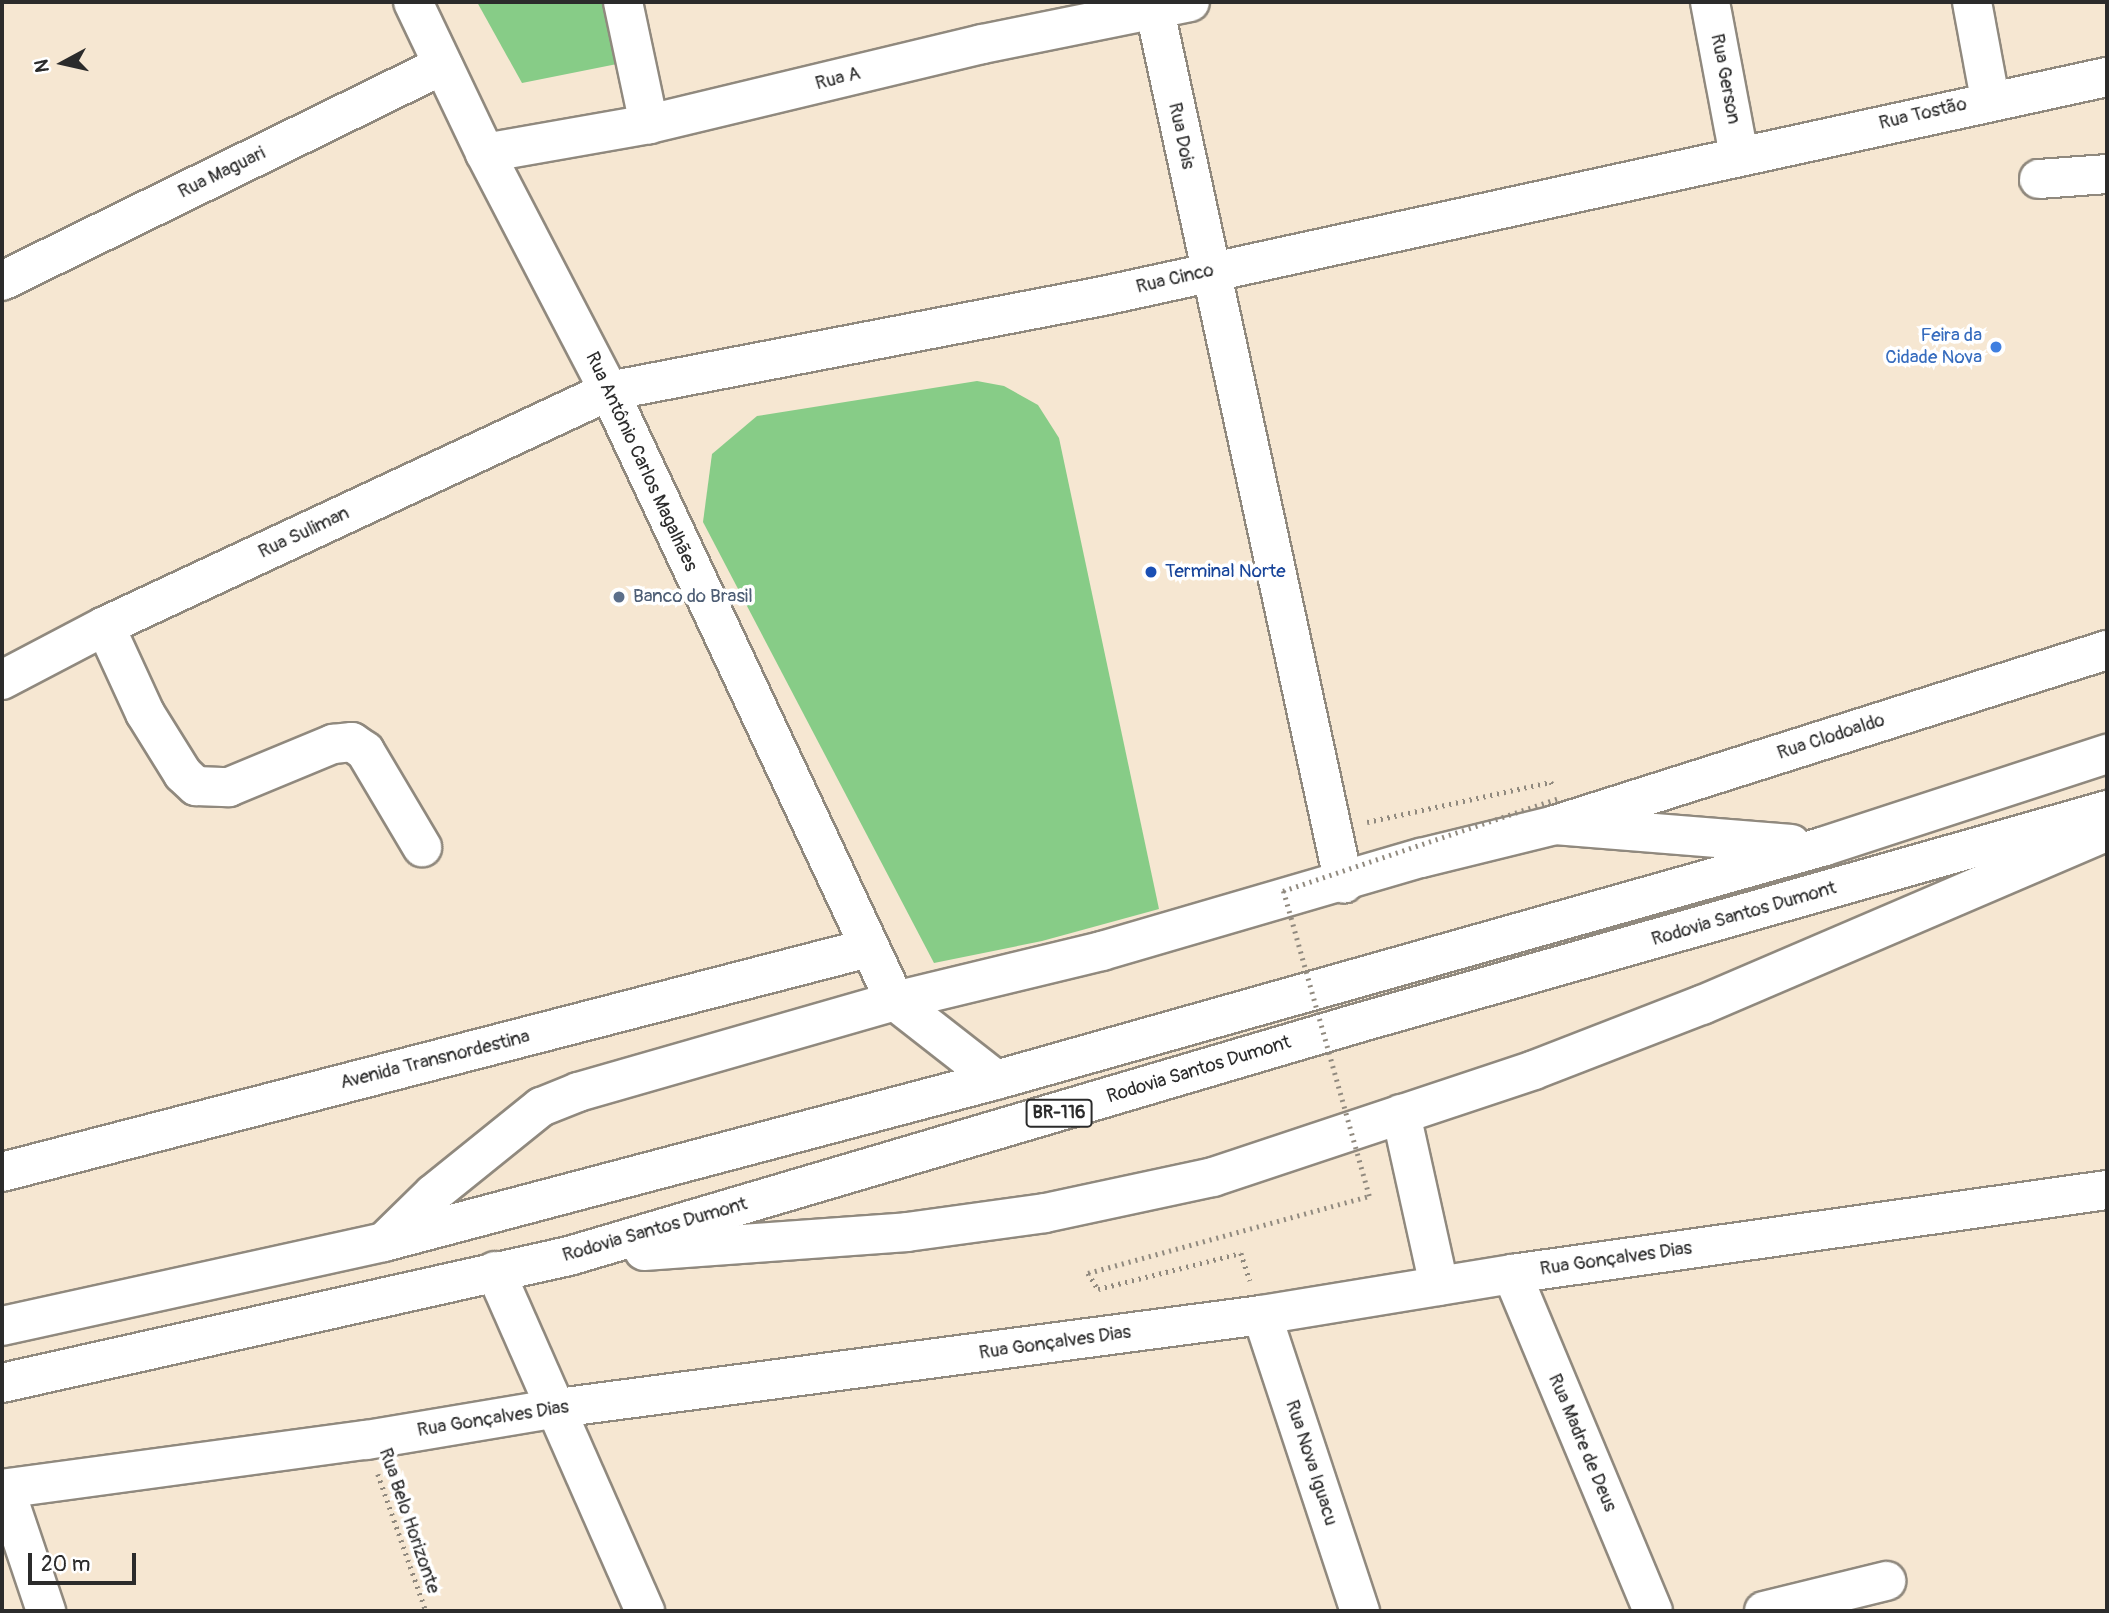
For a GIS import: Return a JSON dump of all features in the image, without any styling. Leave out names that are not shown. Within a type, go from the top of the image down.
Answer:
[{"type":"main road","name":"Rua Antônio Carlos Magalhães","points":[[413,2],[485,153],[608,391],[895,1001],[996,1080]]},
{"type":"main road","points":[[623,2],[649,124]]},
{"type":"main road","name":"Rua Gerson","points":[[1710,2],[1740,156]]},
{"type":"main road","points":[[1972,2],[1990,100]]},
{"type":"main road","name":"Rua A","points":[[485,153],[649,124],[982,44],[1166,4]]},
{"type":"main road","name":"Rua Dois","points":[[1166,4],[1209,271],[1329,831],[1344,884]]},
{"type":"main road","name":"Rua Maguari","points":[[2,281],[443,65]]},
{"type":"main road","name":"Rua Tostão","points":[[1740,156],[1990,100],[2107,77]]},
{"type":"main road","name":"Rua Cinco","points":[[608,391],[1103,296],[1740,156]]},
{"type":"main road","points":[[2039,179],[2107,174]]},
{"type":"main road","name":"Rua Suliman","points":[[2,680],[105,626],[608,391]]},
{"type":"main road","points":[[105,626],[145,713],[183,774],[196,786],[229,787],[332,744],[352,742],[365,751],[422,847]]},
{"type":"main road","name":"Rua Clodoaldo","points":[[1557,811],[2107,650]]},
{"type":"main road","name":"BR-116","points":[[2,1326],[384,1241],[996,1080],[1825,846],[2107,754]]},
{"type":"main road","name":"Rodovia Santos Dumont","points":[[2,1382],[569,1256],[1358,1023],[2107,810]]},
{"type":"main road","name":"BR-116","points":[[384,1241],[433,1194],[541,1107],[578,1092],[895,1001],[1102,951],[1344,884],[1557,811],[1825,846]]},
{"type":"main road","name":"BR-116","points":[[569,1256],[906,1232],[1045,1213],[1213,1177],[1534,1070],[1702,1004],[2107,832]]},
{"type":"main road","name":"Avenida Transnordestina","points":[[2,1172],[869,948]]},
{"type":"main road","points":[[1401,1114],[1439,1286]]},
{"type":"main road","name":"Rua Gonçalves Dias","points":[[3,1489],[366,1440],[558,1408],[1262,1315],[1512,1274],[2107,1190]]},
{"type":"main road","points":[[495,1271],[558,1408],[645,1611]]},
{"type":"main road","name":"Rua Madre de Deus","points":[[1512,1274],[1653,1611]]},
{"type":"main road","name":"Rua Nova Iguacu","points":[[1262,1315],[1360,1611]]},
{"type":"main road","points":[[3,1489],[46,1611]]},
{"type":"main road","points":[[1764,1611],[1886,1581]]},
{"type":"path","points":[[1262,1315],[1241,1253],[1098,1289],[1088,1273],[1369,1196],[1283,891],[1557,811],[1551,782],[1329,831]]},
{"type":"path","name":"Rua Belo Horizonte","points":[[366,1440],[426,1611]]},
{"type":"green space","points":[[477,2],[614,2],[627,62],[522,83]]},
{"type":"green space","points":[[977,381],[1004,386],[1038,405],[1059,438],[1159,909],[1042,941],[934,963],[703,522],[712,454],[757,416]]},
{"type":"place","name":"Feira da Cidade Nova","points":[[1996,347]]},
{"type":"place","name":"Terminal Norte","points":[[1151,572]]},
{"type":"place","name":"Banco do Brasil","points":[[619,597]]}]
